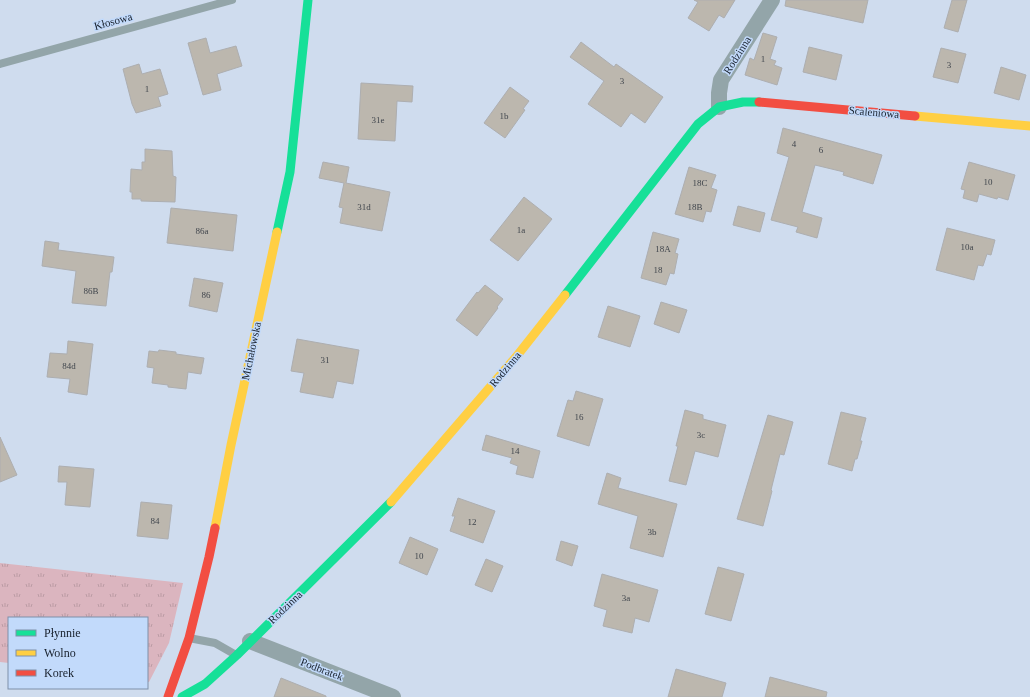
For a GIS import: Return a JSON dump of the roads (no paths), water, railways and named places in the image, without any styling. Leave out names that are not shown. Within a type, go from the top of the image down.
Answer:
[{"type":"street","name":"Michałowska","points":[[168,697],[189,638],[209,558],[231,445],[290,172],[308,0]]},
{"type":"street","name":"Rodzinna","points":[[182,697],[204,684],[237,655],[387,507],[516,357],[698,124],[719,107],[721,80],[772,0]]},
{"type":"street","name":"Scaleniowa","points":[[719,107],[743,102],[777,103],[1030,126]]},
{"type":"street","name":"Podbratek","points":[[250,641],[393,697]]},
{"type":"lane","name":"Kłosowa","points":[[0,64],[232,0]]},
{"type":"lane","points":[[189,638],[215,642],[237,655]]}]
